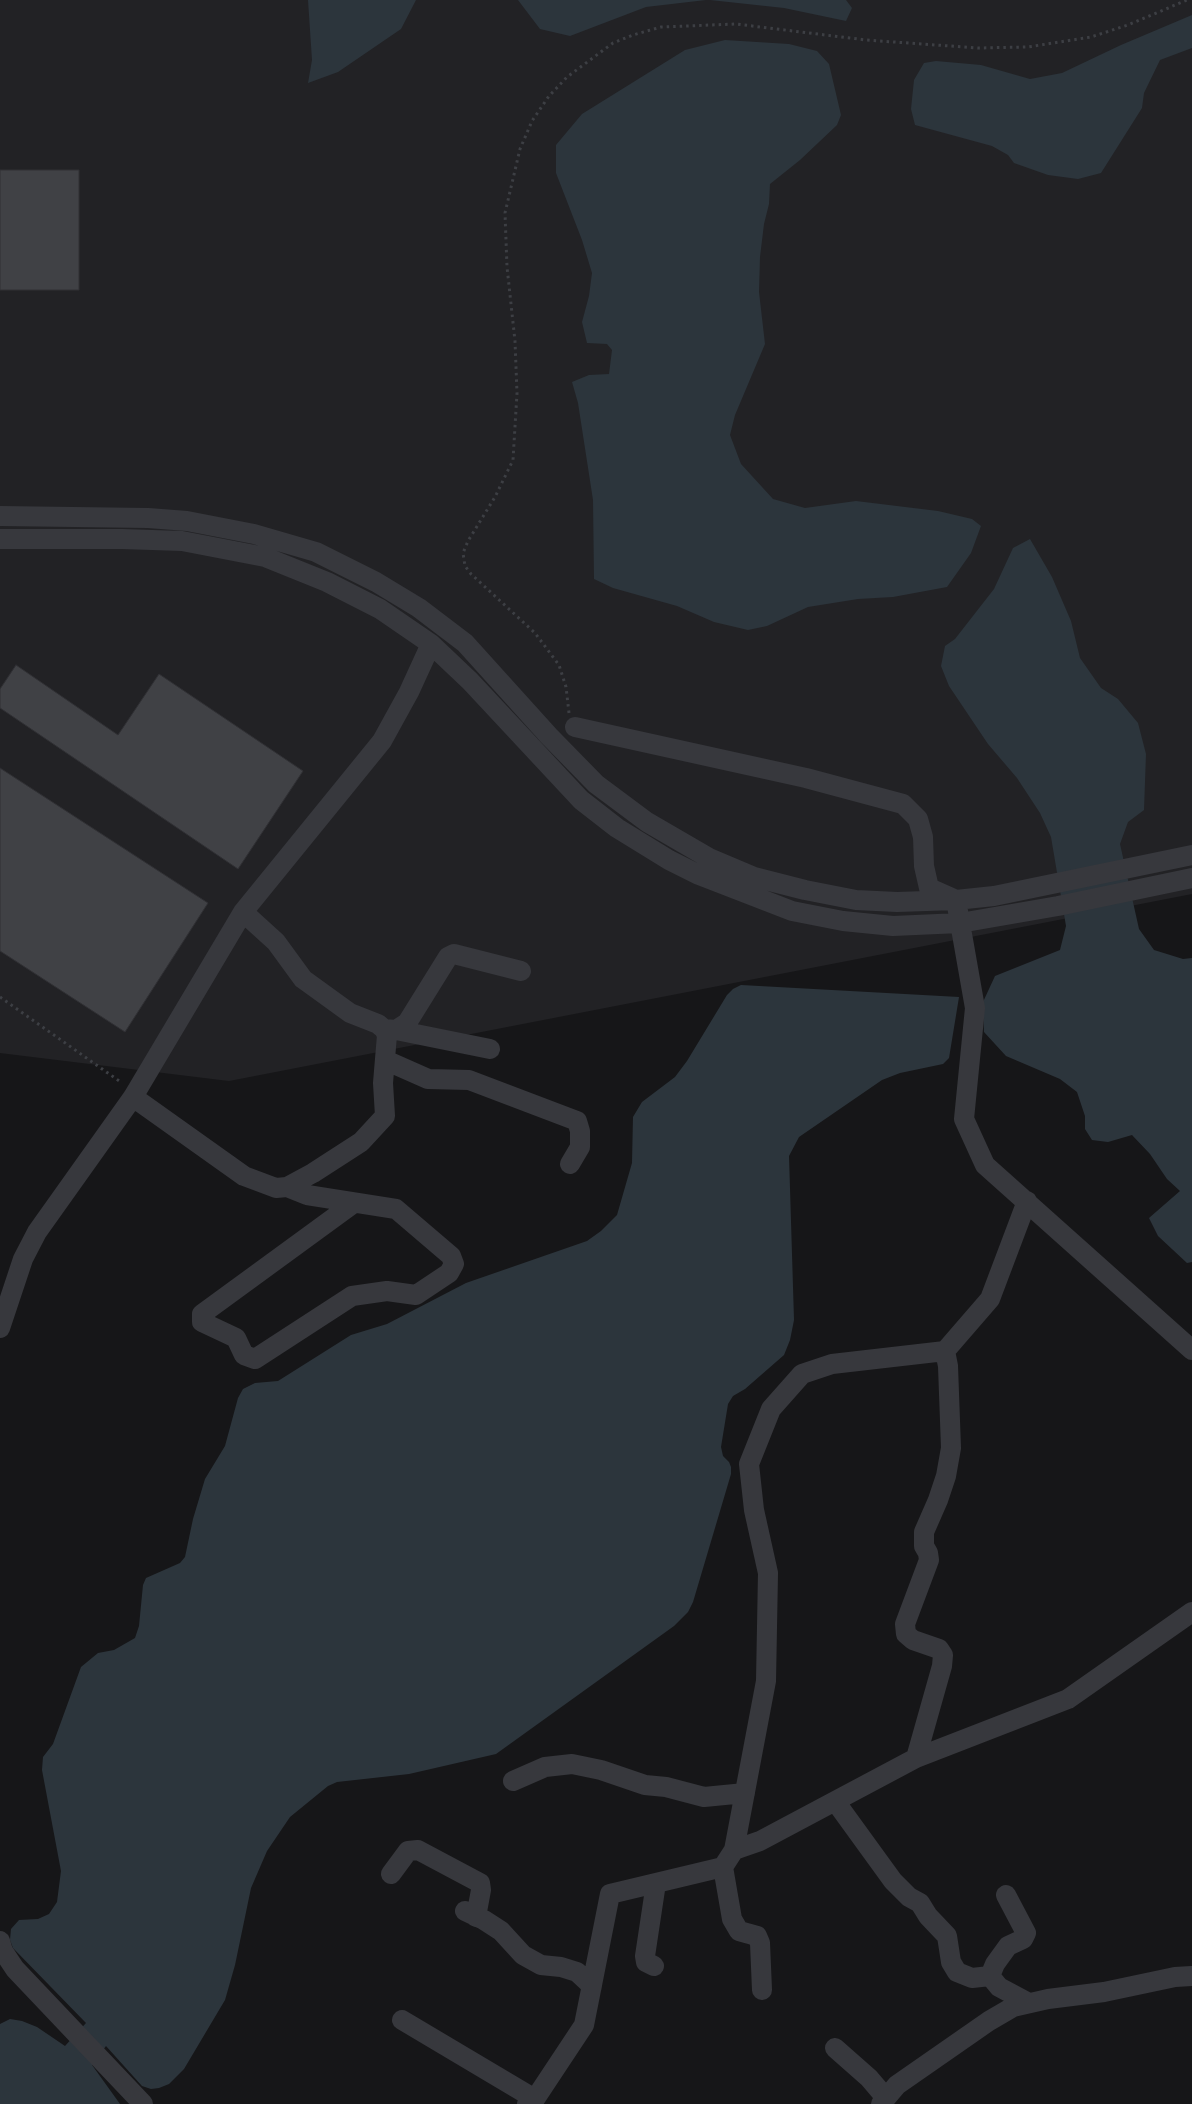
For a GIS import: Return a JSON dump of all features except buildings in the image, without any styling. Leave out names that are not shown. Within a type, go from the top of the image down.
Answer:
[{"type":"street","points":[[0,516],[148,518],[187,521],[254,534],[316,552],[376,582],[419,608],[465,643],[549,736],[596,784],[647,822],[709,858],[754,877],[856,900],[897,902],[956,900],[994,896],[1052,885],[1192,855]]},
{"type":"street","points":[[0,539],[182,541],[265,557],[327,582],[380,609],[431,644],[470,681],[581,800],[617,828],[699,876],[792,911],[842,921],[893,926],[960,923],[1058,906],[1192,878]]},
{"type":"street","points":[[0,1328],[23,1259],[37,1232],[133,1097],[243,912],[382,741],[409,692],[431,644]]},
{"type":"street","points":[[575,727],[806,778],[902,804],[918,819],[923,837],[924,866],[929,888],[956,900]]},
{"type":"street","points":[[956,900],[975,1008],[964,1119],[985,1165],[1192,1350]]},
{"type":"street","points":[[243,912],[276,942],[303,979],[350,1013],[390,1029],[490,1049]]},
{"type":"street","points":[[133,1097],[244,1176],[276,1188],[287,1186],[314,1173],[361,1142],[385,1116],[383,1083],[387,1035],[390,1029],[406,1023],[448,957],[454,954],[521,971]]},
{"type":"street","points":[[385,1060],[428,1079],[469,1080],[577,1121],[580,1131],[580,1147],[570,1164]]},
{"type":"street","points":[[287,1186],[307,1195],[396,1209],[451,1256],[454,1264],[449,1273],[416,1295],[387,1291],[352,1296],[255,1360],[244,1355],[236,1338],[202,1322],[202,1314],[354,1203]]},
{"type":"street","points":[[762,1990],[760,1944],[757,1936],[738,1931],[732,1919],[723,1867],[734,1850],[766,1681],[768,1573],[754,1510],[750,1464],[771,1409],[802,1374],[832,1364],[945,1351],[990,1299],[1027,1201]]},
{"type":"street","points":[[916,1758],[942,1666],[943,1655],[939,1649],[914,1640],[906,1634],[905,1624],[929,1560],[928,1552],[924,1546],[924,1532],[943,1484],[952,1448],[948,1366],[945,1351]]},
{"type":"street","points":[[734,1850],[760,1841],[916,1758],[1068,1698],[1192,1612]]},
{"type":"street","points":[[513,1781],[545,1767],[572,1764],[601,1770],[645,1785],[666,1788],[704,1798],[745,1793]]},
{"type":"street","points":[[835,1801],[894,1881],[909,1897],[920,1903],[928,1916],[947,1936],[952,1962],[957,1972],[972,1978],[990,1976]]},
{"type":"street","points":[[391,1874],[408,1852],[418,1850],[480,1883],[481,1890],[470,1914],[501,1931],[523,1955],[542,1965],[562,1967],[577,1972],[592,1986]]},
{"type":"street","points":[[402,2020],[531,2102],[584,2026],[610,1894],[723,1867]]},
{"type":"street","points":[[654,1966],[646,1962],[645,1956],[656,1883]]},
{"type":"street","points":[[990,1976],[995,1964],[1008,1946],[1024,1939],[1026,1933],[1006,1895]]},
{"type":"street","points":[[0,1941],[3,1951],[15,1969],[143,2104]]},
{"type":"street","points":[[990,1976],[999,1987],[1029,2003]]},
{"type":"street","points":[[835,2048],[869,2078],[884,2101],[897,2085],[989,2021],[1008,2010],[1029,2003],[1078,1994],[1104,1992],[1175,1977],[1192,1976]]},
{"type":"path","points":[[575,727],[570,719],[566,687],[559,666],[536,633],[471,574],[464,560],[468,541],[495,497],[513,460],[517,393],[515,341],[506,259],[505,213],[520,149],[532,120],[549,96],[567,77],[613,43],[633,35],[661,28],[736,24],[866,40],[978,48],[1028,47],[1091,37],[1128,25],[1188,0]]},
{"type":"path","points":[[0,997],[119,1079],[133,1097]]},
{"type":"shaded area","points":[[0,0],[1192,0],[1192,894],[229,1081],[0,1053]]},
{"type":"shaded area","points":[[308,0],[416,0],[401,29],[338,72],[308,83],[312,60]]},
{"type":"shaded area","points":[[518,0],[706,0],[646,7],[570,36],[540,29]]},
{"type":"shaded area","points":[[710,0],[846,0],[852,8],[846,21],[784,8]]},
{"type":"shaded area","points":[[1192,15],[1192,48],[1160,60],[1144,93],[1142,108],[1101,173],[1078,179],[1048,175],[1014,163],[1008,155],[992,146],[915,125],[911,109],[914,80],[924,63],[936,61],[981,65],[1030,79],[1062,73],[1121,45]]},
{"type":"shaded area","points":[[725,40],[789,44],[817,51],[829,64],[841,115],[837,125],[800,160],[770,184],[769,204],[764,224],[760,257],[759,292],[765,344],[735,415],[730,435],[741,464],[773,499],[805,508],[856,501],[938,511],[972,519],[981,526],[971,553],[947,587],[893,597],[858,599],[808,607],[767,626],[748,630],[714,622],[677,606],[613,588],[594,579],[593,500],[578,403],[572,382],[589,375],[609,374],[612,350],[607,344],[587,343],[582,322],[589,296],[592,273],[582,240],[556,173],[556,145],[582,114],[685,50]]},
{"type":"shaded area","points":[[1030,539],[1052,577],[1071,621],[1080,658],[1101,688],[1118,699],[1138,723],[1146,754],[1144,810],[1128,822],[1120,844],[1139,929],[1154,950],[1183,959],[1192,958],[1192,1262],[1187,1263],[1158,1236],[1149,1218],[1180,1191],[1167,1179],[1150,1154],[1132,1135],[1108,1142],[1092,1140],[1085,1129],[1085,1116],[1077,1092],[1060,1079],[1006,1056],[984,1032],[983,1002],[995,976],[1060,950],[1066,926],[1051,837],[1040,813],[1017,778],[988,744],[949,686],[941,666],[945,646],[955,639],[994,589],[1013,548]]},
{"type":"shaded area","points":[[741,985],[959,997],[949,1058],[943,1064],[900,1073],[882,1080],[799,1137],[789,1156],[794,1320],[790,1340],[784,1355],[745,1389],[733,1396],[728,1404],[721,1447],[723,1456],[731,1467],[731,1474],[693,1602],[688,1612],[674,1626],[496,1754],[409,1774],[337,1782],[328,1786],[290,1817],[267,1851],[251,1888],[235,1965],[225,2000],[184,2069],[169,2084],[151,2089],[142,2086],[106,2046],[92,2065],[120,2104],[0,2104],[0,2024],[10,2019],[22,2021],[37,2027],[65,2046],[86,2023],[13,1948],[10,1940],[11,1929],[19,1920],[38,1919],[49,1914],[57,1902],[61,1871],[42,1770],[43,1757],[53,1744],[81,1667],[98,1653],[114,1650],[135,1638],[139,1626],[143,1585],[146,1578],[180,1563],[185,1557],[193,1519],[205,1479],[225,1446],[238,1398],[243,1389],[255,1383],[278,1381],[351,1335],[387,1324],[466,1283],[587,1241],[601,1231],[617,1215],[632,1163],[633,1117],[642,1102],[675,1077],[687,1061],[727,995]]}]
